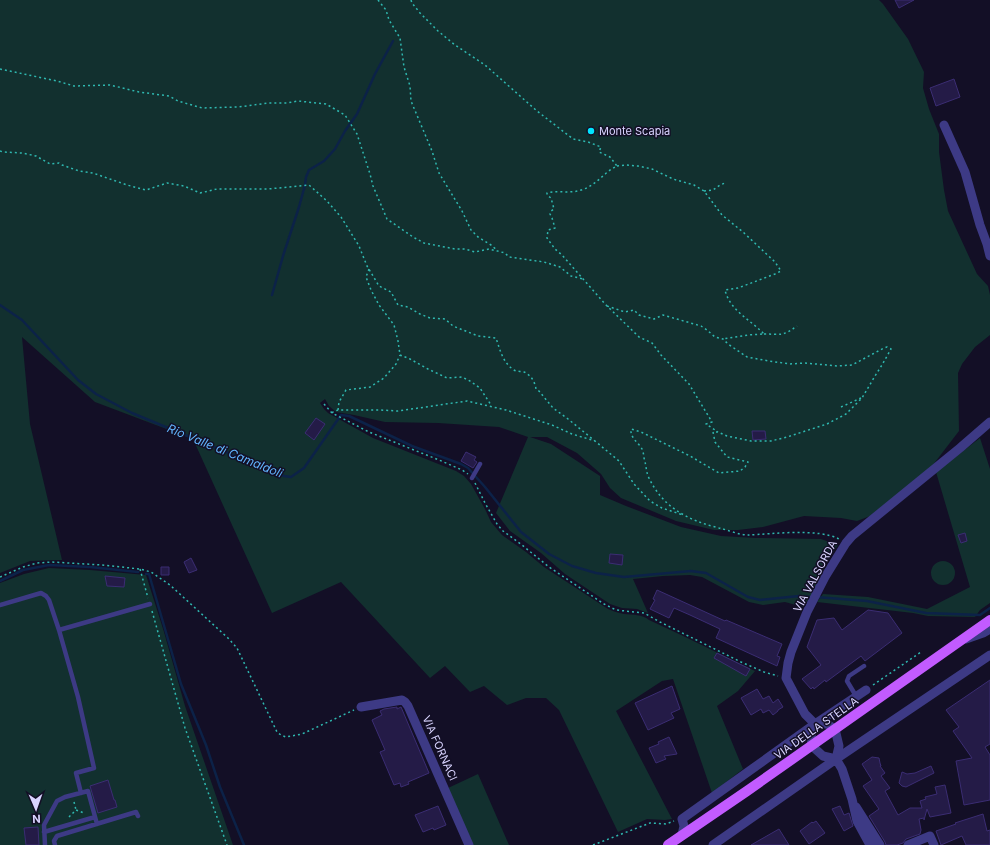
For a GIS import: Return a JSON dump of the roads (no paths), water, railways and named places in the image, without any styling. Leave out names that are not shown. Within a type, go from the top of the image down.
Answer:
[{"type":"main road","name":"VIA DELLA STELLA","points":[[668,845],[812,746],[990,620]]},
{"type":"street","points":[[944,125],[965,172],[990,256]]},
{"type":"street","name":"VIA VALSORDA","points":[[814,724],[805,714],[786,678],[790,652],[807,612],[825,577],[852,536],[990,422]]},
{"type":"street","name":"VIA DELLA STELLA","points":[[963,640],[990,629]]},
{"type":"street","points":[[718,843],[836,759],[990,655]]},
{"type":"street","name":"VIA DELLA STELLA","points":[[682,835],[684,826],[682,819],[814,724],[866,690]]},
{"type":"street","name":"VIA FORNACI","points":[[361,707],[402,700],[405,702],[469,845]]},
{"type":"street","points":[[836,759],[823,756],[812,746],[811,732],[814,724],[827,724],[835,729],[838,746],[836,759],[842,769],[852,799],[857,821],[870,845]]},
{"type":"street","points":[[852,799],[880,845]]},
{"type":"street","points":[[908,845],[930,836],[934,845]]},
{"type":"lane","points":[[472,478],[480,464]]},
{"type":"lane","points":[[0,605],[41,593],[50,600],[78,697],[94,768],[76,773],[81,792]]},
{"type":"lane","points":[[58,630],[150,604]]},
{"type":"lane","points":[[856,696],[847,681],[849,676],[864,666]]},
{"type":"lane","points":[[45,845],[44,825],[57,801],[72,795],[88,791],[96,826]]},
{"type":"lane","points":[[55,845],[54,841],[57,836],[75,833],[136,812],[138,816]]},
{"type":"lane","points":[[44,832],[95,817]]},
{"type":"waterway","points":[[272,295],[309,170],[324,161],[335,149],[357,114],[375,74],[393,41]]},
{"type":"waterway","name":"Rio Valle di Camaldoli","points":[[0,305],[22,320],[78,380],[96,394],[132,413],[284,476],[291,477],[304,468],[341,415],[349,416],[412,446],[468,468],[521,532],[549,554],[572,566],[596,573],[624,577],[691,571],[706,573],[748,597],[760,600],[799,596],[811,597]]},
{"type":"waterway","points":[[0,581],[23,570],[49,565],[90,567],[138,572]]},
{"type":"waterway","points":[[146,574],[149,574],[181,684],[206,745],[220,787],[244,845]]},
{"type":"waterway","name":"Rio Valle di Camaldoli","points":[[816,597],[867,601],[926,613],[980,615],[990,608]]},
{"type":"place","name":"Monte Scapia","points":[[591,131]]}]
